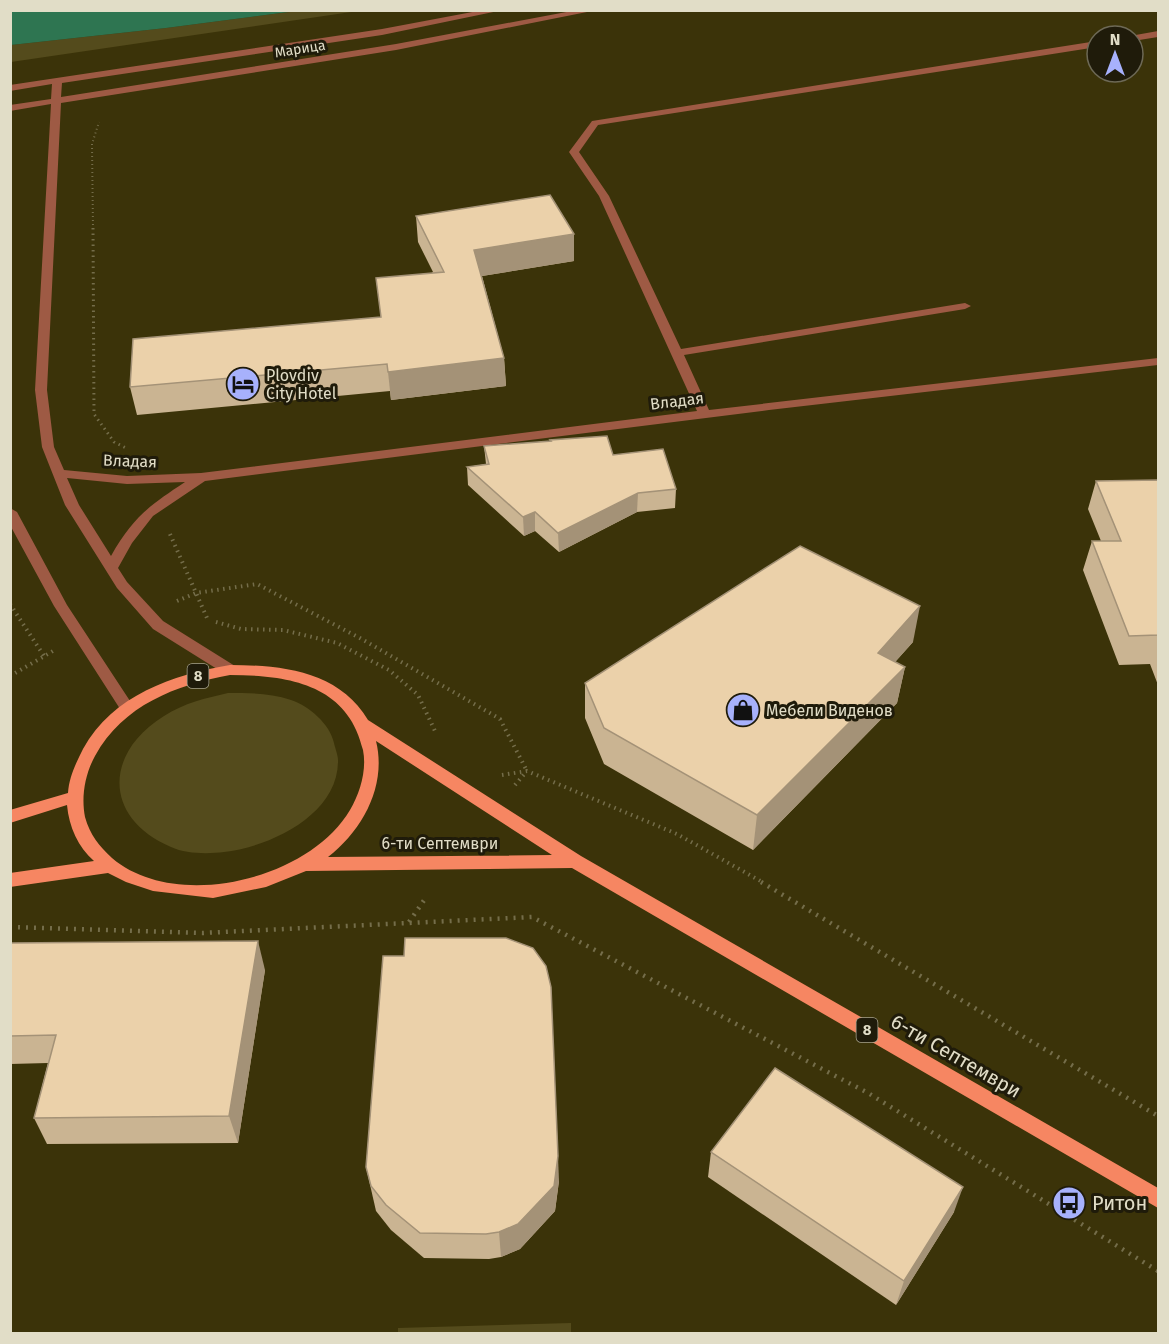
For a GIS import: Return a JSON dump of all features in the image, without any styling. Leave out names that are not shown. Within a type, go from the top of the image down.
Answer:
[{"type":"main road","name":"8","points":[[230,670],[286,673],[311,680],[333,692],[351,707],[364,725],[372,747],[373,771],[366,796],[352,821],[332,844],[304,864],[264,881],[237,888],[202,891],[167,889],[136,880],[110,866],[90,846],[78,822],[74,797],[78,773],[89,750],[105,728],[127,708],[176,682],[230,670]]},
{"type":"main road","name":"6-ти Септември","points":[[364,725],[575,861],[1158,1199]]},
{"type":"main road","points":[[10,817],[74,797]]},
{"type":"main road","name":"6-ти Септември","points":[[304,864],[575,861]]},
{"type":"main road","points":[[10,880],[110,866]]},
{"type":"street","name":"Марица","points":[[10,88],[382,32],[499,10]]},
{"type":"street","name":"Марица","points":[[10,108],[396,47],[593,10]]},
{"type":"street","points":[[705,414],[604,196],[574,152],[595,123],[1085,46]]},
{"type":"street","points":[[57,82],[58,101],[41,390],[48,447],[72,505],[122,585],[158,625],[230,670]]},
{"type":"street","points":[[677,353],[965,306]]},
{"type":"street","name":"Владая","points":[[58,473],[127,480],[201,477],[705,414],[1158,362]]},
{"type":"street","name":"Владая","points":[[111,567],[126,541],[148,513],[201,477]]},
{"type":"street","points":[[10,512],[62,606],[127,708]]},
{"type":"path","points":[[112,93],[115,103],[100,118],[92,144],[94,414],[114,442],[128,448],[127,480]]},
{"type":"path","points":[[148,513],[171,535],[196,593]]},
{"type":"path","points":[[183,598],[196,593],[257,584],[358,637],[501,719],[527,771],[687,840],[1158,1116]]},
{"type":"path","points":[[10,604],[44,656]]},
{"type":"path","points":[[10,676],[58,647]]},
{"type":"path","points":[[10,927],[202,933],[532,916],[868,1092],[1158,1271]]},
{"type":"shaded area","points":[[11,10],[296,11],[11,45]]},
{"type":"shaded area","points":[[296,11],[358,11],[11,62],[11,45]]},
{"type":"shaded area","points":[[228,693],[275,696],[291,700],[311,711],[332,736],[338,758],[335,780],[327,797],[314,812],[298,825],[280,835],[242,849],[224,852],[183,851],[149,835],[133,820],[123,803],[120,784],[122,766],[130,748],[144,731],[164,716],[187,704]]},
{"type":"shaded area","points":[[571,1323],[571,1333],[398,1333],[398,1328]]},
{"type":"building","points":[[550,195],[574,234],[474,250],[504,358],[388,372],[387,364],[130,387],[133,339],[381,317],[376,278],[444,272],[416,216]]},
{"type":"building","points":[[607,436],[613,455],[663,449],[676,489],[638,493],[558,533],[535,512],[523,517],[467,467],[489,464],[484,446]]},
{"type":"building","points":[[1158,480],[1158,635],[1129,636],[1092,541],[1121,541],[1096,481]]},
{"type":"building","name":"Мебели Виденов","points":[[800,546],[920,606],[878,653],[905,667],[757,815],[604,728],[585,683]]},
{"type":"building","points":[[405,938],[506,938],[533,948],[546,966],[551,987],[558,1156],[554,1186],[518,1224],[499,1232],[486,1234],[420,1233],[386,1205],[371,1186],[366,1167],[383,956],[404,956]]},
{"type":"building","points":[[258,941],[229,1116],[34,1118],[56,1035],[10,1036],[10,943]]},
{"type":"building","points":[[775,1068],[963,1187],[904,1281],[711,1152]]},
{"type":"place","name":"Plovdiv City Hotel","points":[[243,384]]},
{"type":"place","name":"Мебели Виденов","points":[[743,710]]},
{"type":"place","name":"Ритон","points":[[1069,1203]]}]
